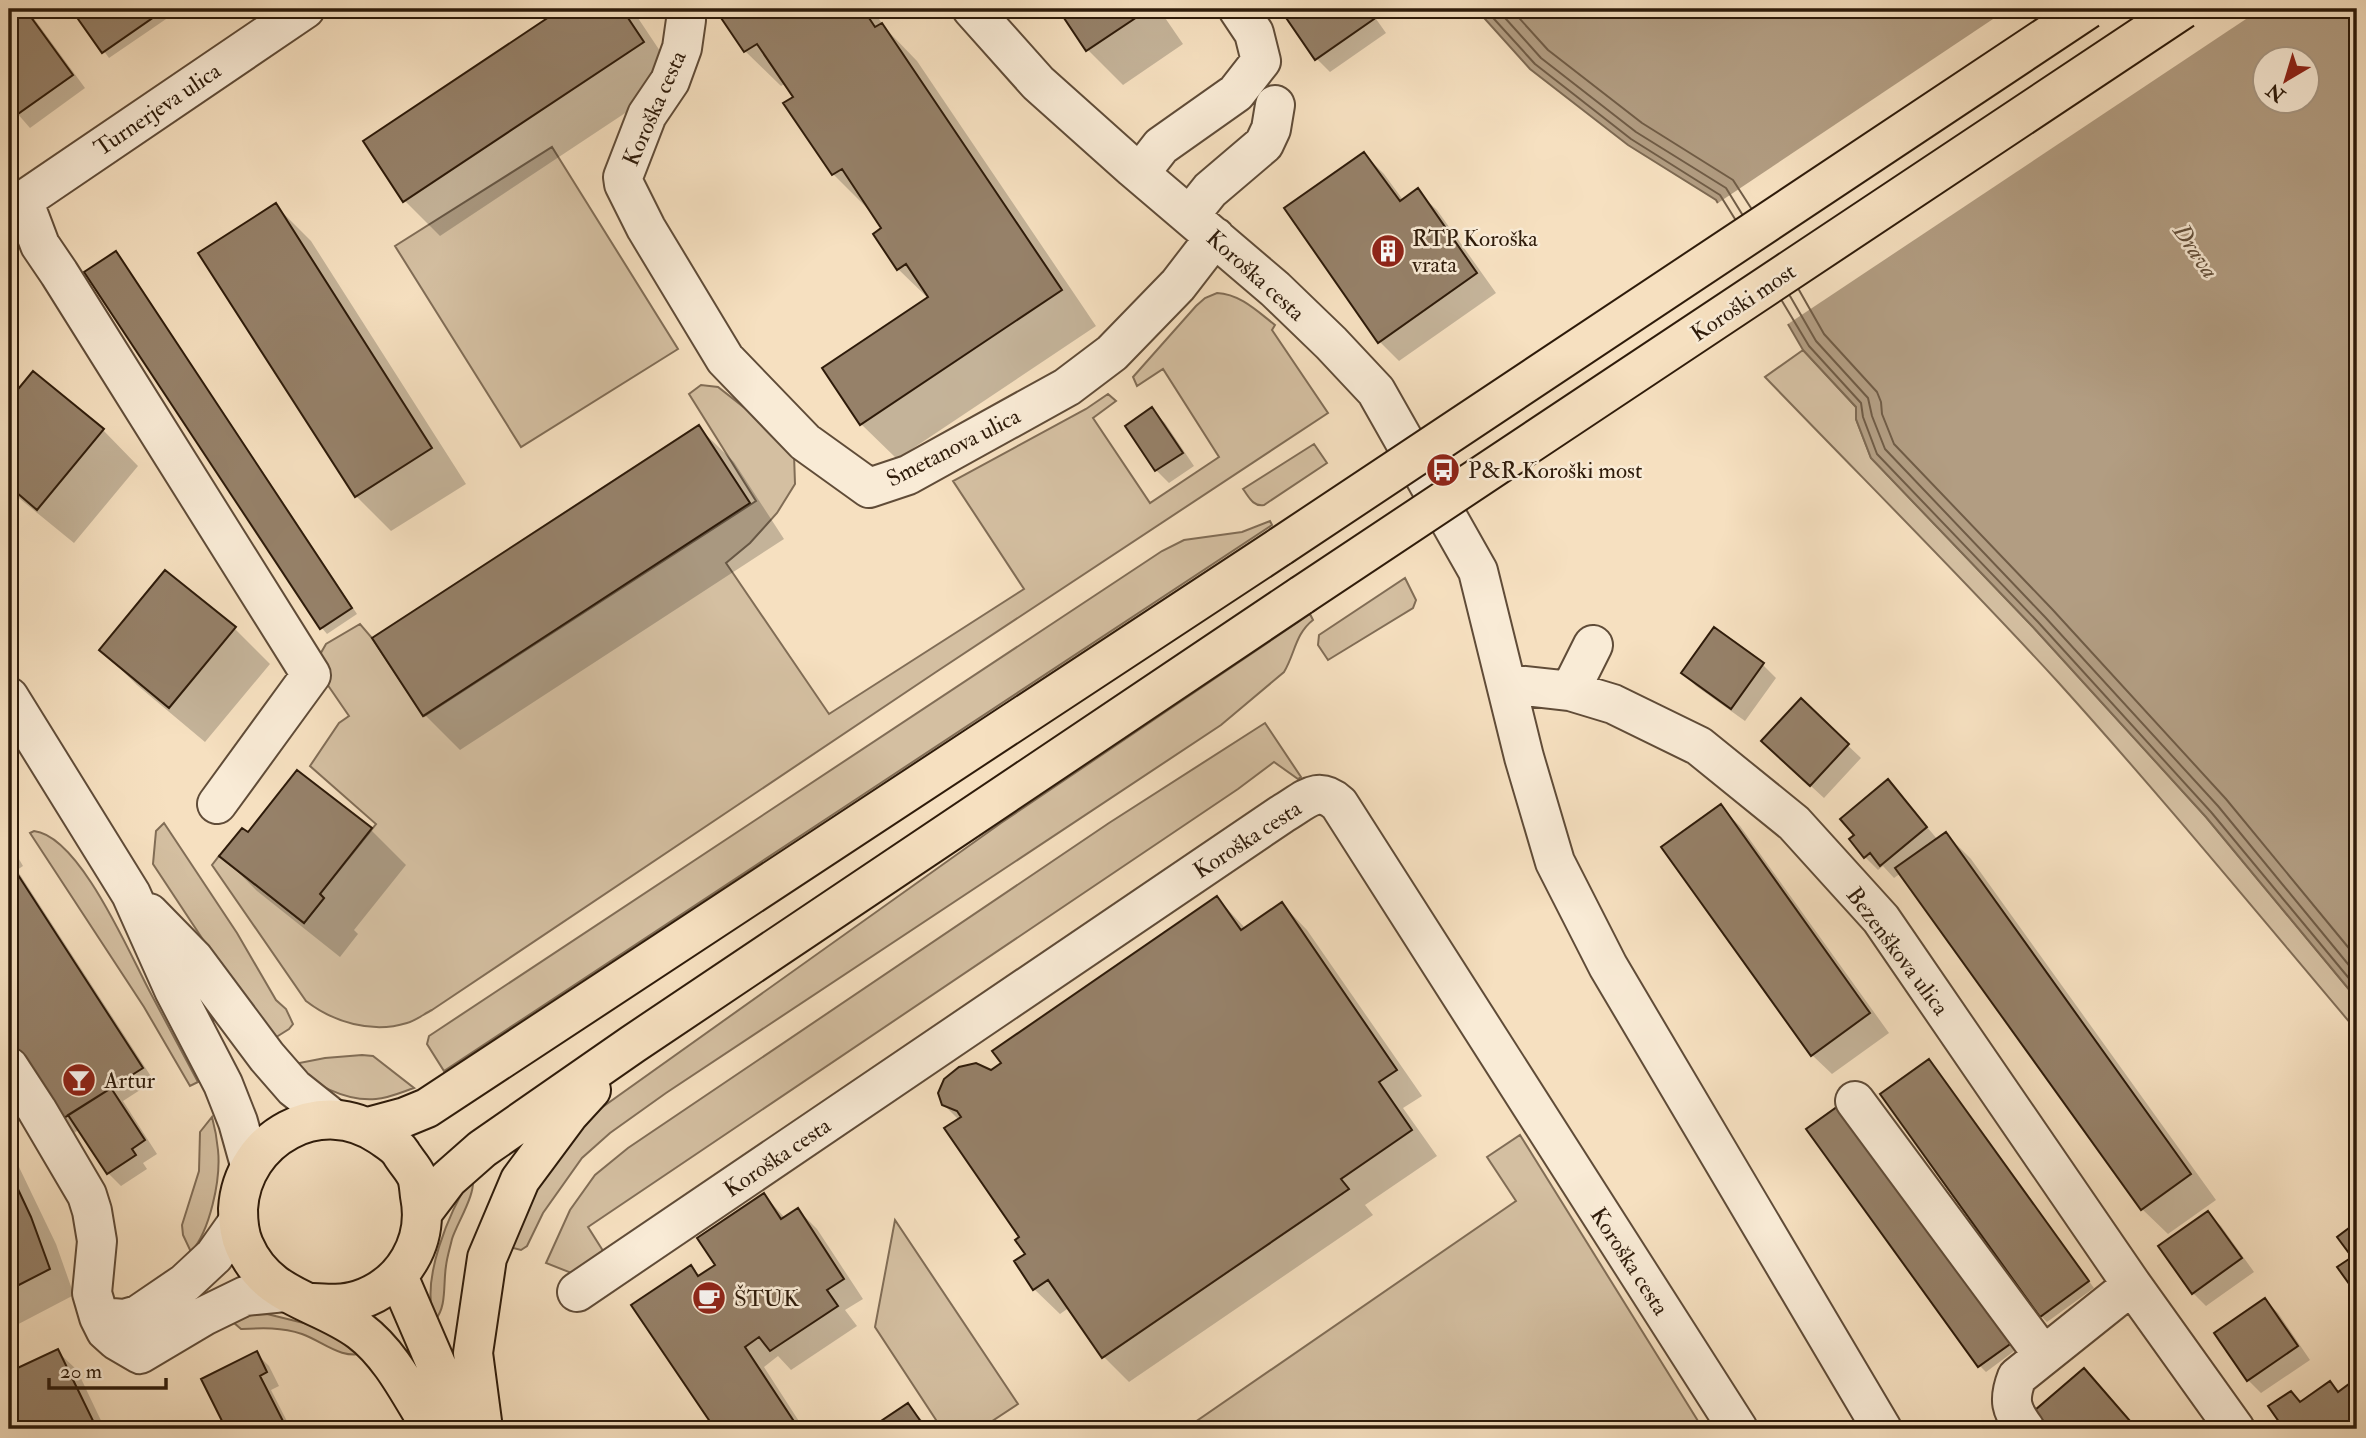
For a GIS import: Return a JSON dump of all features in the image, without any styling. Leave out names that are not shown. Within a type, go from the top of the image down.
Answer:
[{"type":"main road","points":[[432,1429],[389,1361],[361,1332],[267,1279],[253,1262],[243,1243],[238,1222],[239,1192],[250,1164],[272,1139],[301,1123],[351,1123],[405,1117],[427,1108],[1281,546],[2088,9]]},
{"type":"main road","name":"Koroški most","points":[[633,1044],[2183,9]]},
{"type":"main road","points":[[423,1212],[448,1178],[482,1149],[633,1044]]},
{"type":"main road","points":[[483,1429],[473,1353],[487,1258],[520,1180],[569,1114],[633,1044]]},
{"type":"main road","points":[[298,1298],[335,1305],[358,1301],[380,1291],[398,1276],[412,1257],[421,1235],[423,1212],[416,1177],[397,1147],[351,1123]]},
{"type":"main road","points":[[398,1276],[464,1429]]},
{"type":"street","name":"Turnerjeva ulica","points":[[16,205],[260,21],[305,9]]},
{"type":"street","name":"Koroška cesta","points":[[685,9],[682,48],[670,81],[648,115],[623,177],[646,228],[699,313]]},
{"type":"street","name":"Koroška cesta","points":[[972,9],[1038,83],[1275,289],[1376,391],[1478,571],[1524,757],[1555,862],[1608,966],[1882,1429]]},
{"type":"street","points":[[1140,173],[1161,146],[1236,93],[1261,61],[1254,33],[1238,9]]},
{"type":"street","points":[[1202,226],[1210,190],[1264,144],[1271,129],[1275,105]]},
{"type":"street","points":[[16,205],[311,675],[217,804]]},
{"type":"street","name":"Smetanova ulica","points":[[699,313],[725,359],[805,442],[869,488],[908,475],[1067,387],[1112,353],[1178,285],[1202,226]]},
{"type":"street","points":[[1570,691],[1593,645]]},
{"type":"street","name":"Bezenškova ulica","points":[[1506,684],[1570,691],[1613,704],[1699,746],[1794,823],[1881,919],[2132,1285],[2235,1429]]},
{"type":"street","points":[[9,697],[131,894],[174,990],[223,1084],[250,1164]]},
{"type":"street","name":"Koroška cesta","points":[[578,1292],[1282,814],[1318,793],[1328,794],[1339,804],[1352,824],[1738,1429]]},
{"type":"street","points":[[131,894],[194,959],[295,1088],[351,1123]]},
{"type":"street","points":[[9,1067],[90,1203],[97,1241],[92,1293],[106,1331],[116,1340],[140,1354],[204,1316],[245,1296],[298,1298]]},
{"type":"street","points":[[1855,1101],[2043,1355]]},
{"type":"street","points":[[99,1317],[124,1319],[138,1315],[185,1283],[214,1256],[238,1222]]},
{"type":"street","points":[[2025,1429],[2014,1413],[2011,1392],[2017,1377],[2132,1285]]},
{"type":"shaded area","points":[[552,147],[678,349],[521,447],[395,246]]},
{"type":"shaded area","points":[[1217,293],[1241,300],[1275,325],[1272,330],[1328,413],[432,1010],[407,1023],[380,1027],[341,1020],[306,1001],[212,865],[219,856],[304,923],[324,898],[320,894],[376,824],[310,766],[339,723],[349,716],[314,665],[326,644],[360,624],[424,716],[756,501],[689,394],[701,385],[718,387],[774,431],[794,454],[795,484],[777,513],[750,543],[726,563],[829,714],[1024,589],[953,481],[1086,409],[1108,394],[1116,401],[1093,418],[1150,503],[1219,457],[1163,369],[1137,386],[1133,377],[1196,306]]},
{"type":"shaded area","points":[[1803,350],[1856,407],[1856,419],[1871,458],[2033,627],[2206,817],[2357,999],[2357,1031],[2058,682],[1765,377]]},
{"type":"shaded area","points":[[1314,444],[1327,463],[1264,505],[1252,501],[1243,489]]},
{"type":"shaded area","points":[[1270,521],[1272,525],[444,1071],[427,1044],[429,1036],[1162,551],[1184,540],[1242,532]]},
{"type":"shaded area","points":[[1405,578],[1416,600],[1413,608],[1328,660],[1318,645],[1319,635]]},
{"type":"shaded area","points":[[1310,614],[1313,620],[1299,638],[1284,672],[1221,725],[666,1093],[610,1133],[582,1158],[543,1213],[527,1246],[521,1250],[505,1246],[537,1180],[597,1111],[1001,823]]},
{"type":"shaded area","points":[[1265,723],[1301,777],[1298,779],[1274,762],[1238,789],[588,1227],[605,1254],[574,1274],[546,1263],[570,1210],[595,1175],[628,1148],[1109,823]]},
{"type":"shaded area","points":[[164,823],[237,933],[276,1000],[286,1009],[293,1024],[270,1041],[153,864],[156,831]]},
{"type":"shaded area","points":[[34,831],[51,838],[69,853],[86,874],[117,926],[198,1082],[190,1086],[144,1007],[30,833]]},
{"type":"shaded area","points":[[373,1056],[414,1088],[381,1098],[352,1097],[319,1084],[289,1065],[325,1058]]},
{"type":"shaded area","points":[[212,1117],[218,1150],[216,1189],[204,1231],[191,1252],[183,1235],[182,1225],[199,1171],[200,1132]]},
{"type":"shaded area","points":[[1520,1135],[1703,1429],[1185,1429],[1516,1201],[1487,1157]]},
{"type":"shaded area","points":[[472,1176],[470,1198],[452,1239],[446,1263],[443,1302],[435,1320],[431,1304],[431,1286],[439,1246],[446,1226]]},
{"type":"shaded area","points":[[895,1220],[1018,1404],[980,1429],[942,1429],[875,1327]]},
{"type":"shaded area","points":[[267,1314],[320,1327],[365,1353],[356,1355],[340,1352],[287,1330],[241,1329],[233,1322],[251,1315]]},
{"type":"water","name":"Drava","points":[[1476,9],[2357,9],[2357,999],[2206,817],[2033,627],[1871,458],[1856,419],[1856,407],[1803,350],[1716,200],[1628,145],[1530,69]]},
{"type":"pier","points":[[2008,9],[2261,9],[1785,326],[1715,205]]},
{"type":"building","points":[[9,9],[25,9],[73,75],[15,116],[9,107]]},
{"type":"building","points":[[71,9],[163,9],[164,10],[102,53]]},
{"type":"building","points":[[561,9],[622,9],[644,42],[403,202],[363,141]]},
{"type":"building","points":[[715,9],[863,9],[875,27],[882,23],[1062,290],[860,425],[822,368],[928,297],[906,264],[897,270],[873,234],[881,228],[842,169],[832,175],[783,103],[793,97],[757,44],[744,52]]},
{"type":"building","points":[[1058,9],[1149,9],[1086,51]]},
{"type":"building","points":[[1280,9],[1367,9],[1374,19],[1315,60]]},
{"type":"building","name":"RTP Koroška vrata","points":[[1364,152],[1400,201],[1418,188],[1477,273],[1378,343],[1284,208]]},
{"type":"building","points":[[276,203],[432,448],[355,497],[198,253]]},
{"type":"building","points":[[116,251],[352,608],[320,629],[84,272]]},
{"type":"building","points":[[33,371],[104,429],[37,510],[9,486],[9,400]]},
{"type":"building","points":[[1152,407],[1183,453],[1155,471],[1125,426]]},
{"type":"building","points":[[699,425],[750,503],[423,716],[372,638]]},
{"type":"building","points":[[165,570],[236,627],[169,708],[99,650]]},
{"type":"building","points":[[1714,627],[1764,663],[1731,709],[1681,673]]},
{"type":"building","points":[[1801,698],[1849,744],[1810,786],[1761,741]]},
{"type":"building","points":[[297,770],[372,828],[320,894],[324,898],[304,923],[219,856],[242,828],[248,832]]},
{"type":"building","points":[[1888,779],[1927,827],[1880,866],[1870,853],[1864,858],[1849,839],[1854,835],[1840,819]]},
{"type":"building","points":[[1721,804],[1870,1013],[1811,1056],[1661,847]]},
{"type":"building","points":[[1946,832],[2191,1174],[2141,1210],[1895,868]]},
{"type":"building","points":[[9,861],[143,1068],[59,1121],[9,1043]]},
{"type":"building","points":[[1217,896],[1241,930],[1282,902],[1397,1070],[1379,1082],[1412,1130],[1341,1179],[1349,1189],[1102,1358],[1048,1280],[1033,1290],[1014,1261],[1025,1254],[1015,1240],[1019,1237],[944,1128],[961,1117],[957,1111],[942,1105],[938,1093],[944,1079],[959,1067],[976,1063],[991,1070],[1001,1063],[992,1051]]},
{"type":"building","points":[[1929,1059],[2089,1281],[2040,1317],[1880,1094]]},
{"type":"building","points":[[111,1088],[145,1140],[132,1149],[136,1155],[107,1174],[68,1115]]},
{"type":"building","points":[[1841,1104],[2013,1342],[1978,1367],[1806,1129]]},
{"type":"building","points":[[9,1170],[31,1217],[50,1269],[9,1290]]},
{"type":"building","points":[[764,1193],[781,1219],[798,1208],[844,1279],[827,1290],[838,1306],[770,1351],[759,1337],[745,1347],[799,1429],[715,1429],[631,1305],[691,1265],[698,1276],[715,1265],[697,1238]]},
{"type":"building","points":[[2208,1211],[2242,1258],[2192,1294],[2158,1246]]},
{"type":"building","points":[[2357,1222],[2357,1264],[2337,1237]]},
{"type":"building","points":[[2352,1257],[2357,1264],[2357,1295],[2337,1267]]},
{"type":"building","points":[[2265,1298],[2298,1346],[2247,1381],[2214,1333]]},
{"type":"building","points":[[58,1349],[97,1429],[11,1429],[9,1372]]},
{"type":"building","points":[[257,1351],[267,1372],[260,1376],[287,1429],[226,1429],[201,1379]]},
{"type":"building","points":[[2084,1368],[2137,1429],[2039,1429],[2028,1416]]},
{"type":"building","points":[[2357,1378],[2357,1429],[2284,1429],[2268,1406],[2291,1391],[2300,1402],[2330,1381],[2338,1392]]},
{"type":"building","points":[[908,1403],[926,1429],[869,1429]]},
{"type":"place","name":"RTP Koroška vrata","points":[[1388,251]]},
{"type":"place","name":"P&R Koroški most","points":[[1443,470]]},
{"type":"place","name":"Artur","points":[[79,1080]]},
{"type":"place","name":"ŠTUK","points":[[709,1298]]}]
